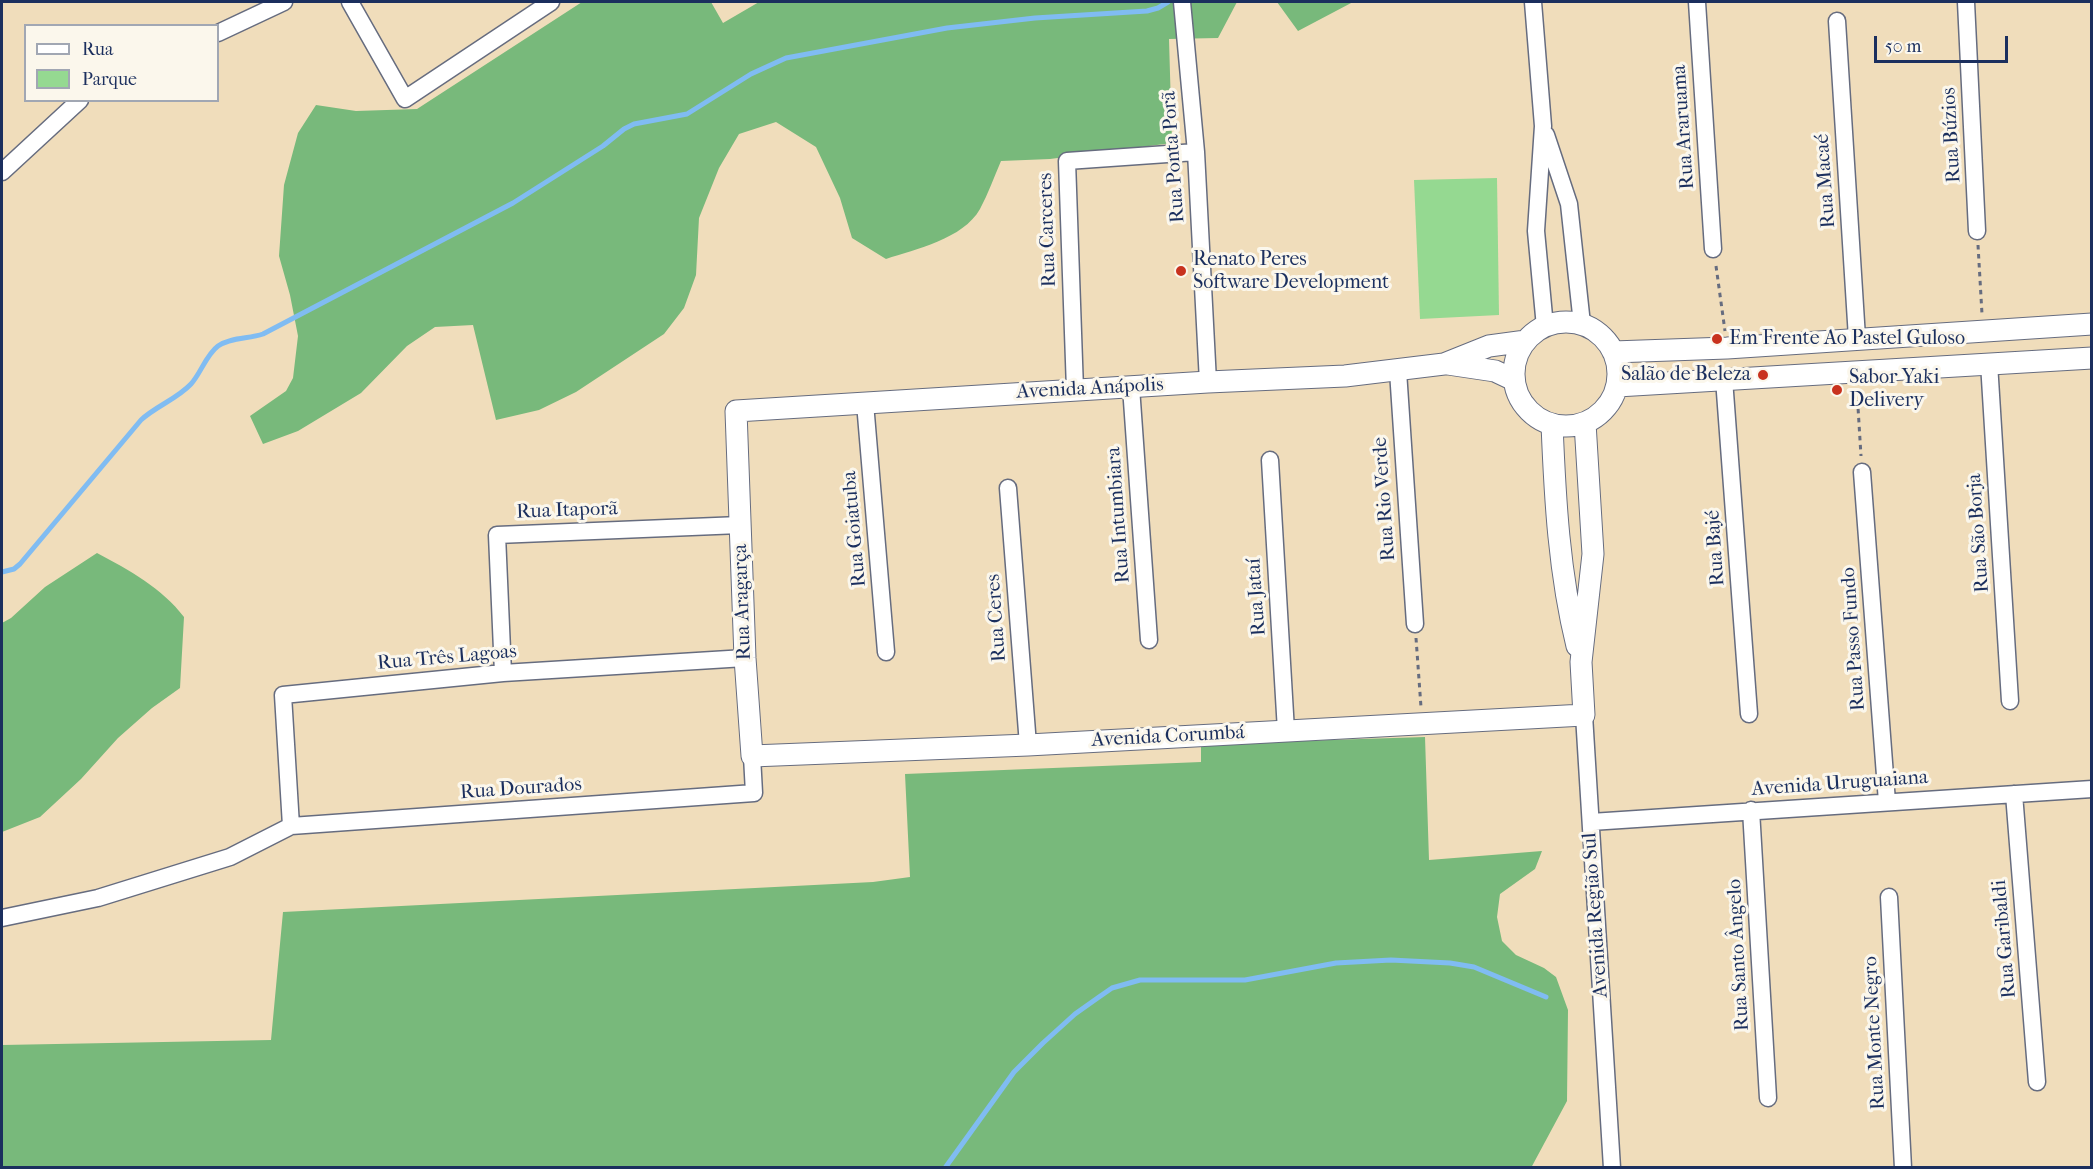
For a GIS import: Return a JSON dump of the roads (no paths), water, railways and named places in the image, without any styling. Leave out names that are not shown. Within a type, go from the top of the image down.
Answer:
[{"type":"street","points":[[219,33],[284,2]]},
{"type":"street","points":[[350,2],[405,99],[551,2]]},
{"type":"street","name":"Rua Ponta Porã","points":[[1182,2],[1196,152],[1208,382]]},
{"type":"street","points":[[1533,2],[1543,126],[1536,231],[1545,327]]},
{"type":"street","name":"Rua Araruama","points":[[1697,2],[1713,249]]},
{"type":"street","name":"Rua Búzios","points":[[1966,2],[1977,231]]},
{"type":"street","name":"Rua Macaé","points":[[1837,21],[1857,338]]},
{"type":"street","points":[[2,172],[78,102]]},
{"type":"street","points":[[1543,126],[1569,204],[1582,324]]},
{"type":"street","name":"Rua Carceres","points":[[1075,390],[1067,161],[1196,152]]},
{"type":"street","points":[[1563,322],[1582,324],[1601,335],[1614,352],[1618,372],[1617,386],[1606,408],[1585,423],[1568,426],[1552,424],[1536,417],[1524,405],[1517,390],[1515,362],[1526,342],[1545,327],[1563,322]]},
{"type":"street","points":[[1614,352],[1727,348],[2091,324]]},
{"type":"street","name":"Avenida Anápolis","points":[[736,411],[1208,382],[1345,376],[1444,364],[1489,346],[1526,342]]},
{"type":"street","points":[[1617,386],[2091,358]]},
{"type":"street","name":"Rua São Borja","points":[[1989,363],[2010,701]]},
{"type":"street","name":"Avenida Anápolis","points":[[1444,364],[1495,371],[1515,380]]},
{"type":"street","name":"Rua Rio Verde","points":[[1398,371],[1415,624]]},
{"type":"street","name":"Rua Bajé","points":[[1724,379],[1749,714]]},
{"type":"street","name":"Rua Intumbiara","points":[[1131,387],[1149,640]]},
{"type":"street","name":"Rua Goiatuba","points":[[865,403],[886,652]]},
{"type":"street","name":"Rua Aragarça","points":[[736,411],[745,657],[754,793]]},
{"type":"street","name":"Avenida Região Sul","points":[[1585,423],[1593,554],[1581,662],[1612,1167]]},
{"type":"street","name":"Avenida Região Sul","points":[[1552,424],[1558,533],[1567,605],[1581,662]]},
{"type":"street","name":"Rua Jataí","points":[[1269,460],[1286,731]]},
{"type":"street","name":"Rua Passo Fundo","points":[[1862,472],[1887,802]]},
{"type":"street","name":"Rua Ceres","points":[[1008,488],[1028,745]]},
{"type":"street","name":"Rua Itaporã","points":[[503,673],[497,536],[740,525]]},
{"type":"street","name":"Rua Três Lagoas","points":[[291,826],[284,695],[503,673],[745,657]]},
{"type":"street","name":"Avenida Corumbá","points":[[752,756],[1028,745],[1584,715]]},
{"type":"street","name":"Avenida Uruguaiana","points":[[1591,822],[2091,789]]},
{"type":"street","name":"Rua Dourados","points":[[291,826],[754,793]]},
{"type":"street","name":"Rua Garibaldi","points":[[2014,794],[2037,1082]]},
{"type":"street","name":"Rua Santo Ângelo","points":[[1751,810],[1768,1098]]},
{"type":"street","points":[[2,918],[98,898],[230,857],[291,826]]},
{"type":"street","name":"Rua Monte Negro","points":[[1889,897],[1904,1167]]},
{"type":"waterway","points":[[2,572],[14,569],[20,564],[141,420],[191,384],[210,354],[218,346],[229,341],[263,334],[513,203],[634,124],[687,114],[751,74],[786,58],[947,28],[1035,18],[1147,11],[1168,2]]},
{"type":"waterway","points":[[945,1168],[1014,1072],[1043,1043],[1075,1014],[1112,988],[1140,980],[1245,980],[1336,963],[1391,960],[1450,963],[1474,967],[1546,997]]},
{"type":"place","name":"Renato Peres Software Development","points":[[1181,271]]},
{"type":"place","name":"Em Frente Ao Pastel Guloso","points":[[1717,339]]},
{"type":"place","name":"Salão de Beleza","points":[[1763,375]]},
{"type":"place","name":"Sabor Yaki Delivery","points":[[1837,390]]}]
